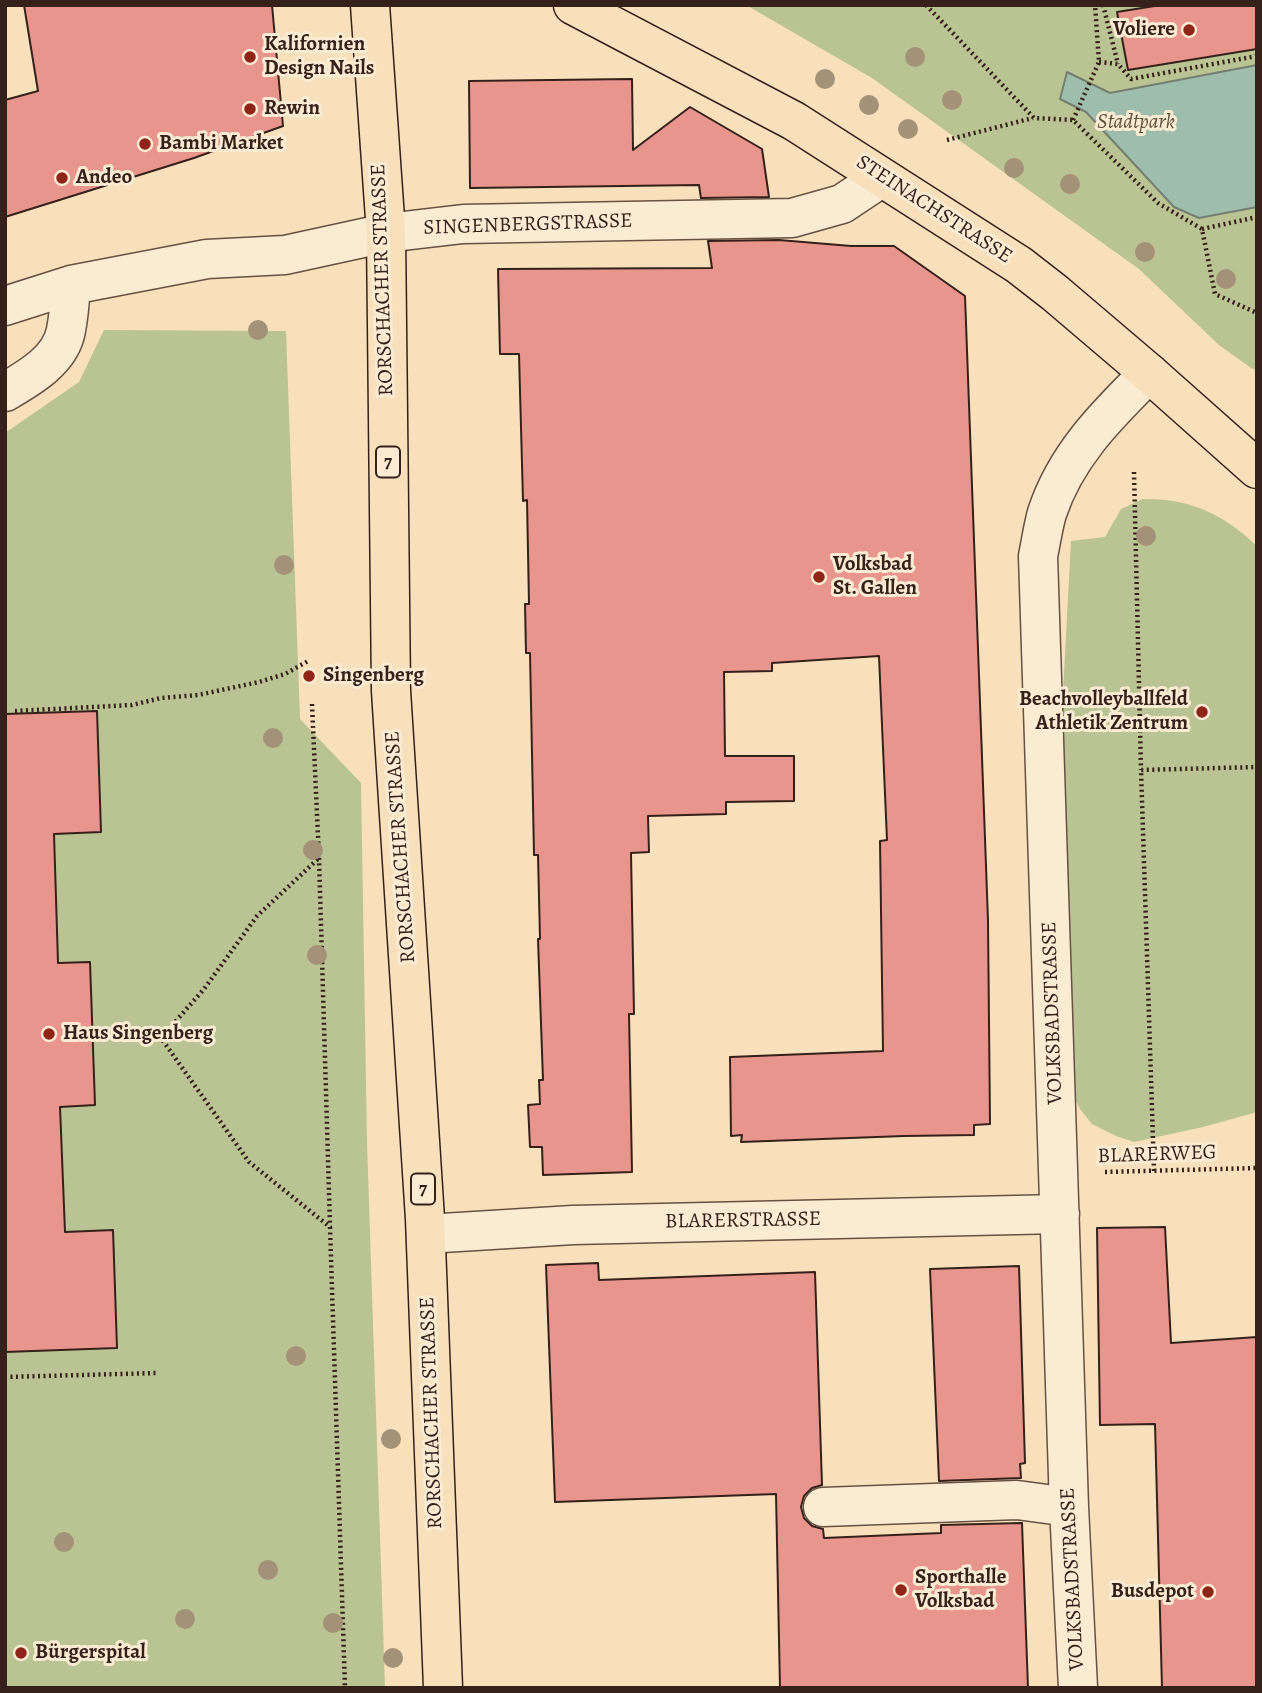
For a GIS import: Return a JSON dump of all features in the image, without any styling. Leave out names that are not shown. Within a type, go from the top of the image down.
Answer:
[{"type":"main road","name":"RORSCHACHER STRASSE","points":[[370,5],[386,233],[391,691],[425,1234],[443,1688]]},
{"type":"main road","name":"STEINACHSTRASSE","points":[[573,5],[794,121],[1019,265],[1149,373],[1257,469]]},
{"type":"street","name":"SINGENBERGSTRASSE","points":[[5,306],[71,285],[207,259],[285,255],[386,233],[463,224],[792,218],[842,204],[881,178]]},
{"type":"street","points":[[5,393],[33,376],[57,352],[66,332],[71,285]]},
{"type":"street","name":"VOLKSBADSTRASSE","points":[[1078,1688],[1069,1507],[1038,556],[1047,515],[1060,481],[1087,438],[1149,373]]},
{"type":"street","name":"BLARERSTRASSE","points":[[425,1234],[573,1225],[1060,1214]]},
{"type":"street","points":[[823,1507],[1017,1500],[1069,1507]]},
{"type":"path","points":[[926,5],[1034,118]]},
{"type":"path","points":[[1073,120],[1099,62],[1095,5]]},
{"type":"path","points":[[1103,5],[1118,64],[1131,79],[1257,56]]},
{"type":"path","points":[[1099,62],[1118,64]]},
{"type":"path","points":[[947,140],[1034,118],[1073,120],[1158,203],[1202,229],[1257,218]]},
{"type":"path","points":[[1202,229],[1215,294],[1257,313]]},
{"type":"path","points":[[1134,472],[1154,1171]]},
{"type":"path","points":[[15,710],[132,705],[161,698],[198,695],[285,674],[310,660]]},
{"type":"path","points":[[312,704],[345,1688]]},
{"type":"path","points":[[1141,770],[1257,767]]},
{"type":"path","points":[[142,1040],[161,1038],[204,989],[257,916],[318,858]]},
{"type":"path","points":[[161,1038],[249,1162],[330,1227]]},
{"type":"path","name":"BLARERWEG","points":[[1058,1173],[1257,1168]]},
{"type":"path","points":[[5,1377],[158,1373]]},
{"type":"green space","name":"Stadtpark","points":[[746,5],[1257,5],[1257,370],[1219,345],[1139,269],[872,78]]},
{"type":"green space","points":[[104,330],[286,331],[300,719],[361,783],[367,1142],[385,1688],[5,1688],[5,433],[79,382]]},
{"type":"green space","points":[[1143,499],[1176,501],[1205,510],[1231,525],[1257,546],[1257,1112],[1134,1142],[1092,1124],[1072,1093],[1059,768],[1071,541],[1105,537],[1121,509]]},
{"type":"shaded area","points":[[1257,65],[1257,207],[1199,218],[1174,207],[1086,112],[1060,99],[1067,72],[1110,93]]},
{"type":"building","points":[[24,5],[272,5],[283,126],[194,158],[5,217],[5,100],[38,91]]},
{"type":"building","name":"Voliere","points":[[1161,5],[1257,5],[1257,49],[1128,70],[1117,12]]},
{"type":"building","points":[[632,79],[633,150],[690,107],[762,149],[769,197],[701,198],[699,185],[470,188],[469,81]]},
{"type":"building","points":[[779,240],[851,246],[894,246],[965,296],[988,920],[990,1124],[974,1125],[974,1135],[741,1142],[742,1135],[731,1136],[730,1057],[883,1051],[880,841],[887,840],[879,656],[772,663],[772,671],[724,672],[725,756],[794,756],[794,801],[726,802],[726,814],[648,816],[649,852],[631,853],[634,1014],[629,1014],[632,1172],[543,1175],[542,1147],[530,1147],[528,1105],[540,1104],[539,1080],[543,1080],[538,855],[534,855],[530,653],[526,653],[525,604],[529,604],[527,500],[523,501],[519,354],[500,354],[498,269],[712,268],[708,241]]},
{"type":"building","name":"Haus Singenberg","points":[[97,711],[101,832],[54,834],[58,963],[90,962],[95,1105],[60,1107],[65,1232],[113,1230],[117,1348],[5,1352],[5,714]]},
{"type":"building","points":[[1165,1227],[1171,1343],[1257,1337],[1257,1688],[1162,1688],[1155,1424],[1100,1425],[1097,1228]]},
{"type":"building","points":[[598,1263],[599,1280],[815,1272],[822,1485],[812,1488],[804,1496],[801,1507],[804,1518],[812,1526],[823,1529],[824,1538],[941,1533],[941,1525],[1022,1523],[1028,1688],[780,1688],[776,1494],[555,1502],[546,1265]]},
{"type":"building","points":[[1019,1266],[1025,1463],[1020,1464],[1021,1478],[939,1481],[930,1269]]},
{"type":"place","name":"Voliere","points":[[1189,30]]},
{"type":"place","name":"Kalifornien Design Nails","points":[[250,57]]},
{"type":"place","name":"Rewin","points":[[250,109]]},
{"type":"place","name":"Bambi Market","points":[[145,144]]},
{"type":"place","name":"Andeo","points":[[62,178]]},
{"type":"place","name":"Volksbad St. Gallen","points":[[819,577]]},
{"type":"place","name":"Singenberg","points":[[309,676]]},
{"type":"place","name":"Beachvolleyballfeld Athletik Zentrum","points":[[1202,712]]},
{"type":"place","name":"Haus Singenberg","points":[[49,1034]]},
{"type":"place","name":"Sporthalle Volksbad","points":[[901,1590]]},
{"type":"place","name":"Busdepot","points":[[1208,1592]]},
{"type":"place","name":"Bürgerspital","points":[[21,1653]]}]
